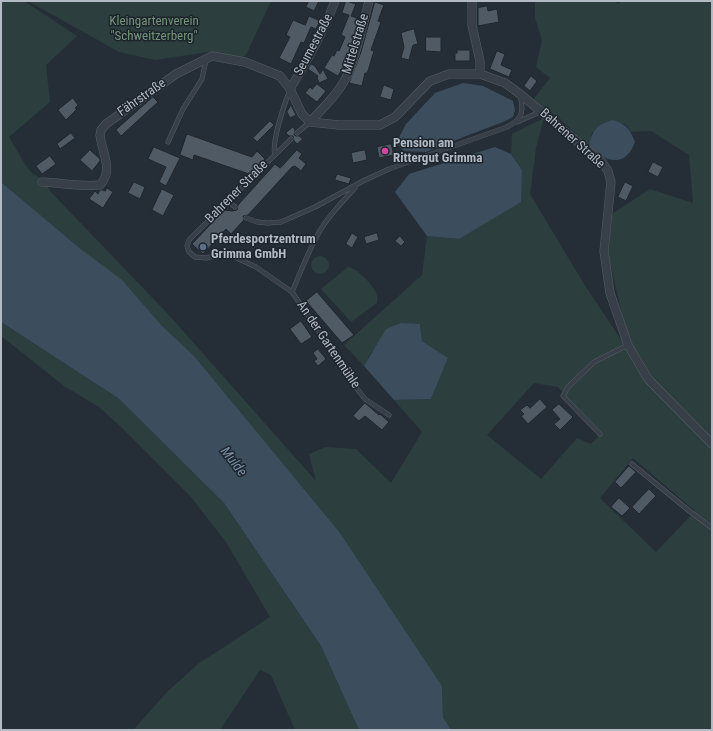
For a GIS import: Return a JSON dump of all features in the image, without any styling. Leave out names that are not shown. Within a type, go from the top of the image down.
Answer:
[{"type":"street","name":"Seumestraße","points":[[290,89],[316,47],[335,1]]},
{"type":"street","name":"Mittelstraße","points":[[310,122],[334,96],[346,79],[369,1]]},
{"type":"street","points":[[472,1],[472,25],[480,61],[480,74]]},
{"type":"street","name":"Fährstraße","points":[[42,182],[88,186],[100,185],[105,180],[107,175],[100,135],[101,130],[106,124],[176,74],[212,56],[244,62],[280,76],[290,89]]},
{"type":"street","name":"Bahrener Straße","points":[[310,122],[339,125],[380,125],[394,118],[430,81],[449,74],[480,74],[505,83],[542,111],[602,162],[608,171],[612,182],[604,251],[610,293],[628,345],[638,359],[648,379],[712,444]]},
{"type":"street","points":[[290,89],[302,114],[310,122]]},
{"type":"lane","points":[[168,142],[183,109],[202,79],[206,59]]},
{"type":"lane","name":"Bahrener Straße","points":[[275,155],[275,141],[290,89]]},
{"type":"lane","name":"Bahrener Straße","points":[[246,218],[257,222],[281,222],[315,207],[389,169],[515,123],[520,117],[523,106],[520,94]]},
{"type":"lane","points":[[515,123],[542,111]]},
{"type":"lane","points":[[298,133],[310,122]]},
{"type":"lane","name":"Bahrener Straße","points":[[291,139],[189,240],[187,246],[189,252],[196,257],[206,258],[226,253],[256,267],[292,292]]},
{"type":"lane","name":"An der Gartenmühle","points":[[358,185],[321,228],[310,249],[292,292],[330,348],[344,372],[365,399],[389,416]]},
{"type":"lane","points":[[228,200],[235,207]]},
{"type":"lane","points":[[600,434],[563,396],[568,387],[594,362],[628,345]]},
{"type":"lane","points":[[632,464],[712,528]]},
{"type":"green space","points":[[1,1],[24,1],[77,36],[46,65],[50,102],[9,137],[26,166],[33,174],[45,181],[50,191],[168,314],[316,481],[309,454],[326,447],[356,449],[391,483],[422,432],[394,400],[431,399],[448,358],[422,341],[420,324],[371,353],[364,366],[344,345],[422,275],[427,236],[459,239],[522,170],[511,154],[512,134],[544,118],[536,148],[530,194],[584,284],[634,359],[608,254],[612,214],[650,189],[693,203],[689,155],[651,131],[631,132],[625,124],[602,123],[592,133],[589,146],[559,118],[533,100],[550,78],[536,67],[542,40],[535,18],[535,1],[615,1],[618,4],[621,1],[712,1],[712,730],[451,730],[443,717],[442,686],[82,250],[1,182]],"holes":[[[534,383],[558,387],[602,433],[591,444],[577,438],[541,479],[487,435]],[[633,458],[695,511],[656,552],[600,498]]]},
{"type":"green space","name":"Kleingartenverein \"Schweitzerberg\"","points":[[28,1],[271,1],[246,55],[241,58],[208,52],[155,60],[119,52]]},
{"type":"green space","points":[[320,256],[326,259],[329,265],[326,271],[320,274],[314,271],[311,265],[314,259]]},
{"type":"green space","points":[[348,267],[356,270],[365,278],[376,292],[377,298],[377,303],[351,322],[321,289]]},
{"type":"green space","points":[[1,322],[118,398],[224,503],[321,646],[359,730],[295,730],[271,675],[260,670],[220,730],[133,730],[167,692],[198,664],[270,617],[226,542],[191,497],[99,407],[64,386],[1,336]]},
{"type":"water","points":[[463,83],[483,86],[513,101],[515,110],[513,117],[426,152],[404,151],[396,143],[406,124],[435,93]]},
{"type":"water","points":[[613,120],[627,128],[635,142],[631,151],[625,157],[618,160],[608,159],[589,146],[596,128]]},
{"type":"water","points":[[495,147],[511,154],[522,170],[521,202],[459,239],[427,236],[395,192],[409,174]]},
{"type":"water","name":"Mulde","points":[[1,182],[82,250],[122,280],[161,325],[194,356],[340,533],[442,686],[443,717],[451,730],[359,730],[321,646],[224,503],[118,398],[1,322]]},
{"type":"water","points":[[401,323],[420,324],[422,341],[448,358],[431,399],[394,400],[364,366],[386,329]]},
{"type":"building","points":[[309,1],[319,1],[314,11],[306,7]]},
{"type":"building","points":[[346,1],[356,4],[351,16],[359,19],[348,59],[338,76],[324,68],[332,55],[334,56],[337,50],[339,51],[345,37],[341,35],[349,15],[342,13]]},
{"type":"building","points":[[375,2],[384,5],[378,21],[381,22],[371,50],[374,51],[368,71],[365,73],[362,86],[349,83],[361,52]]},
{"type":"building","points":[[487,6],[488,11],[497,9],[499,22],[478,26],[478,8]]},
{"type":"building","points":[[309,16],[320,21],[316,29],[311,27],[304,43],[301,42],[291,64],[279,58],[290,37],[286,35],[293,20],[305,25]]},
{"type":"building","points":[[414,29],[418,44],[413,45],[409,60],[401,58],[404,47],[401,33]]},
{"type":"building","points":[[426,37],[441,37],[441,52],[426,51]]},
{"type":"building","points":[[457,50],[470,50],[470,61],[455,61],[455,53],[457,53]]},
{"type":"building","points":[[497,51],[505,54],[501,65],[512,70],[509,77],[490,69]]},
{"type":"building","points":[[311,64],[315,66],[320,74],[323,69],[328,79],[319,83],[317,78],[318,76],[308,69]]},
{"type":"building","points":[[531,76],[537,81],[530,91],[524,86]]},
{"type":"building","points":[[317,84],[326,91],[317,102],[305,93],[310,87],[312,89]]},
{"type":"building","points":[[384,85],[394,89],[391,100],[380,97]]},
{"type":"building","points":[[153,97],[158,102],[121,136],[116,130]]},
{"type":"building","points":[[73,98],[78,105],[75,108],[77,109],[66,120],[58,110]]},
{"type":"building","points":[[291,105],[296,115],[290,118],[287,112]]},
{"type":"building","points":[[270,121],[274,125],[257,142],[253,138]]},
{"type":"building","points":[[293,127],[295,130],[294,135],[303,139],[297,144],[294,141],[293,136],[289,136],[286,133]]},
{"type":"building","points":[[71,133],[75,138],[60,149],[57,144]]},
{"type":"building","points":[[187,134],[252,157],[257,151],[265,159],[249,174],[194,155],[193,160],[180,155]]},
{"type":"building","name":"Pension am Rittergut Grimma","points":[[391,144],[394,155],[379,158],[377,147]]},
{"type":"building","points":[[154,147],[180,158],[166,186],[159,182],[166,167],[148,159]]},
{"type":"building","points":[[90,150],[100,159],[92,171],[80,160]]},
{"type":"building","points":[[297,150],[302,154],[299,158],[306,164],[301,171],[295,166],[292,167],[248,215],[243,216],[244,220],[231,234],[226,229],[203,254],[192,244],[224,210],[237,210],[238,205],[275,164],[280,168]]},
{"type":"building","points":[[365,150],[367,160],[353,163],[351,153]]},
{"type":"building","points":[[50,156],[56,164],[42,174],[36,166]]},
{"type":"building","points":[[653,162],[663,167],[658,177],[648,172]]},
{"type":"building","points":[[337,174],[351,178],[349,184],[335,180]]},
{"type":"building","points":[[134,182],[145,187],[140,199],[128,193]]},
{"type":"building","points":[[625,182],[633,186],[626,201],[618,197]]},
{"type":"building","points":[[107,188],[113,192],[103,208],[89,199],[95,191],[98,194],[100,190],[105,191]]},
{"type":"building","points":[[162,189],[174,195],[163,216],[152,210]]},
{"type":"building","points":[[352,233],[358,237],[352,248],[346,244]]},
{"type":"building","points":[[377,233],[379,240],[366,244],[364,237]]},
{"type":"building","points":[[400,236],[405,242],[401,246],[395,241]]},
{"type":"building","points":[[317,292],[354,335],[342,343],[306,301]]},
{"type":"building","points":[[301,321],[312,337],[301,344],[290,329]]},
{"type":"building","points":[[318,349],[326,359],[318,366],[314,361],[317,359],[313,353]]},
{"type":"building","points":[[540,399],[547,407],[528,424],[521,416],[524,414],[520,410],[527,405],[530,408]]},
{"type":"building","points":[[365,403],[389,422],[382,430],[365,416],[359,421],[353,416]]},
{"type":"building","points":[[559,404],[573,417],[560,430],[554,424],[560,419],[552,410]]},
{"type":"building","points":[[629,466],[636,472],[621,488],[615,482]]},
{"type":"building","points":[[649,489],[656,496],[639,514],[632,507]]},
{"type":"building","points":[[619,498],[630,508],[622,516],[611,507]]},
{"type":"place","name":"Pension am Rittergut Grimma","points":[[385,151]]},
{"type":"place","name":"Pferdesportzentrum Grimma GmbH","points":[[203,247]]}]
